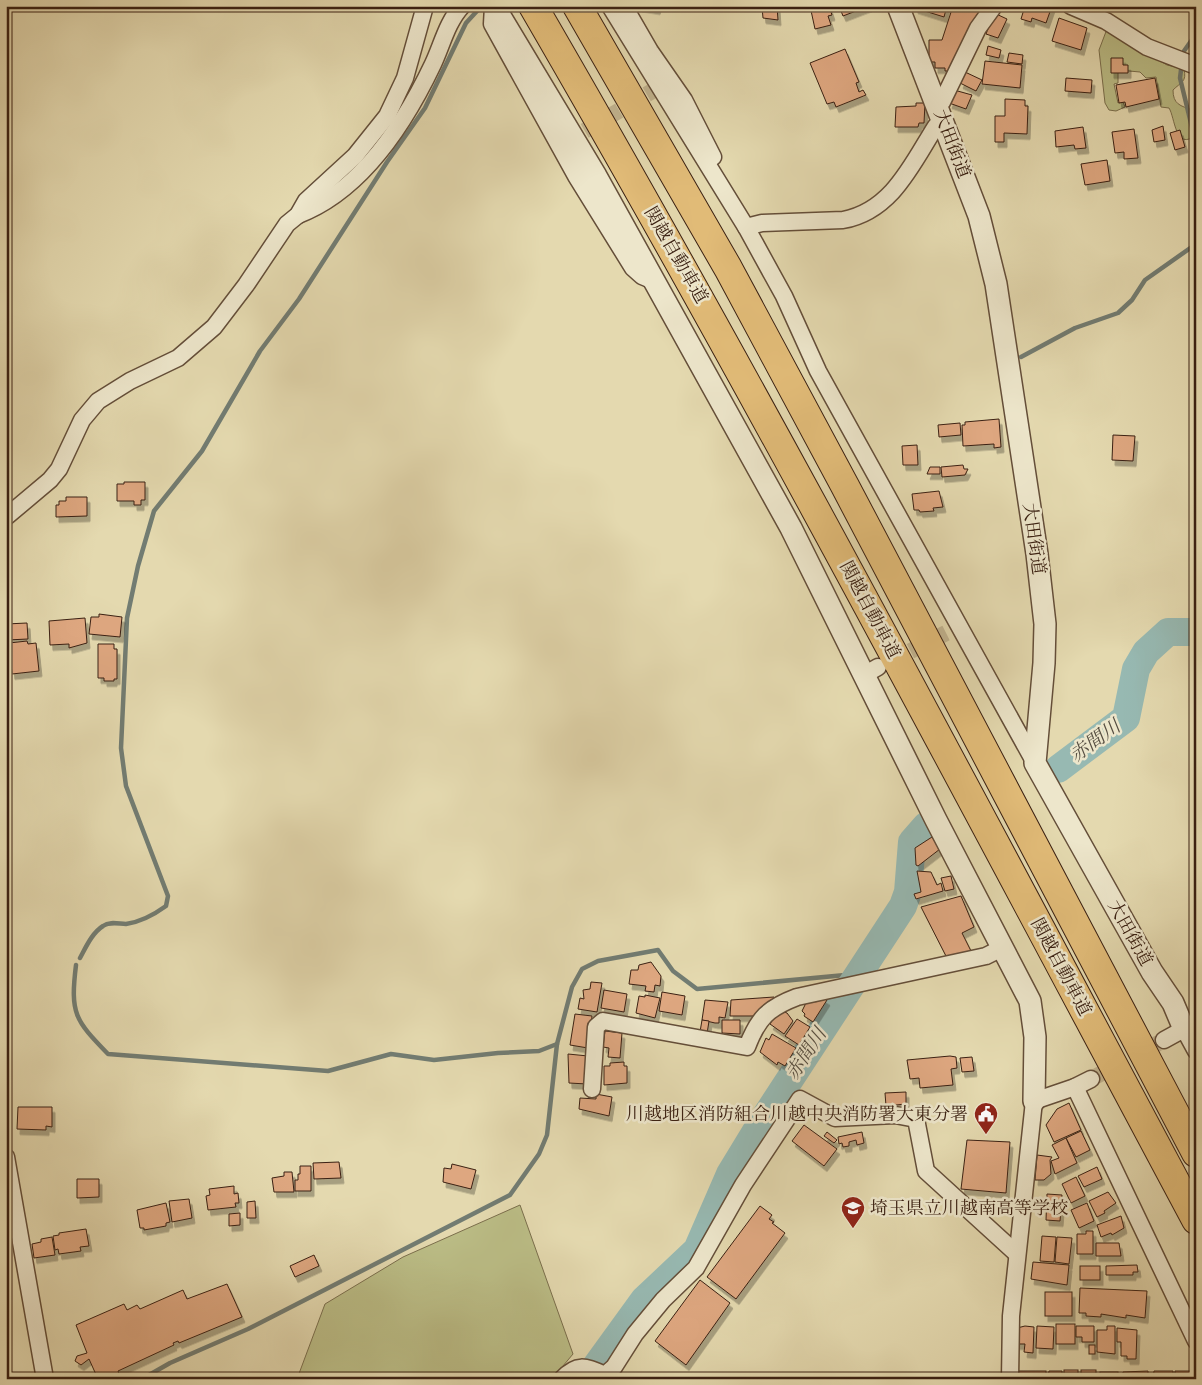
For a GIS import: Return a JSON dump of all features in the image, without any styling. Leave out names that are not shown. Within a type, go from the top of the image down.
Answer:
[{"type":"highway","name":"関越自動車道","points":[[533,6],[694,286],[793,467],[1196,1220]]},
{"type":"highway","name":"関越自動車道","points":[[577,6],[728,268],[841,477],[1196,1153]]},
{"type":"street","points":[[298,215],[306,201],[355,156],[387,116],[405,78],[426,6]]},
{"type":"street","points":[[6,517],[54,474],[82,420],[98,401],[130,381],[178,358],[214,327],[246,285],[287,224],[298,215],[317,207],[351,180],[377,152],[411,107],[451,21],[462,6]]},
{"type":"street","points":[[493,6],[596,176],[871,671],[1002,948],[1030,1001],[1033,1017],[1034,1101],[1010,1342],[1010,1379]]},
{"type":"street","points":[[610,6],[744,224],[784,296],[818,371],[954,629],[1035,762]]},
{"type":"street","points":[[624,6],[650,51],[684,100],[728,182],[744,224]]},
{"type":"street","name":"大田街道","points":[[898,6],[979,216],[990,252],[1008,353],[1037,554],[1045,624],[1044,663],[1035,762],[1152,972],[1172,1003],[1184,1030]]},
{"type":"street","points":[[744,224],[843,220],[876,207],[893,194],[936,126],[942,102],[978,28],[994,6]]},
{"type":"street","points":[[1071,6],[1106,21],[1147,47],[1196,66]]},
{"type":"street","points":[[592,1089],[596,1027],[603,1021],[747,1047],[754,1029],[762,1017],[784,1002],[978,958],[1002,948]]},
{"type":"street","points":[[1164,1040],[1184,1030],[1196,1051]]},
{"type":"street","points":[[1034,1101],[1075,1087],[1091,1079]]},
{"type":"street","points":[[1075,1087],[1196,1341]]},
{"type":"street","points":[[562,1379],[571,1370],[584,1366],[605,1375],[614,1367],[635,1334],[663,1300],[696,1268],[743,1185],[800,1099],[835,1118],[895,1115],[916,1119],[926,1171],[1018,1254]]},
{"type":"street","points":[[6,1157],[45,1379]]},
{"type":"street","points":[[6,1240],[8,1243],[21,1248]]},
{"type":"green space","points":[[1107,29],[1167,65],[1184,69],[1185,77],[1173,90],[1173,95],[1178,104],[1193,110],[1196,118],[1196,135],[1189,139],[1184,139],[1180,136],[1169,108],[1161,107],[1156,77],[1146,78],[1140,72],[1118,70],[1118,83],[1114,84],[1118,103],[1123,102],[1125,107],[1116,111],[1109,110],[1105,103],[1099,50]]},
{"type":"green space","points":[[520,1205],[573,1354],[552,1379],[297,1379],[325,1304],[403,1257]]},
{"type":"building","points":[[639,6],[658,6],[657,9]]},
{"type":"building","points":[[777,6],[778,20],[763,18],[762,7]]},
{"type":"building","points":[[810,6],[829,6],[832,15],[828,16],[831,25],[815,29]]},
{"type":"building","points":[[839,6],[869,6],[843,16]]},
{"type":"building","points":[[915,6],[947,6],[944,17],[915,8]]},
{"type":"building","points":[[953,6],[984,6],[976,16],[952,71],[945,71],[945,68],[935,68],[935,62],[929,62],[929,40],[942,40]]},
{"type":"building","points":[[1025,6],[1052,6],[1046,23],[1032,18],[1031,22],[1021,19]]},
{"type":"building","points":[[994,13],[1007,19],[998,38],[986,34]]},
{"type":"building","points":[[1059,18],[1087,28],[1081,50],[1052,41]]},
{"type":"building","points":[[988,46],[1001,50],[999,58],[986,55]]},
{"type":"building","points":[[845,49],[859,82],[856,83],[859,92],[863,90],[866,95],[836,107],[834,102],[827,104],[810,63]]},
{"type":"building","points":[[1009,53],[1023,55],[1022,64],[1007,62]]},
{"type":"building","points":[[1111,58],[1123,58],[1123,65],[1128,65],[1128,73],[1111,73]]},
{"type":"building","points":[[985,61],[1022,65],[1020,88],[982,84]]},
{"type":"building","points":[[965,72],[982,80],[976,91],[960,83]]},
{"type":"building","points":[[1066,78],[1092,80],[1091,93],[1065,91]]},
{"type":"building","points":[[1155,78],[1159,99],[1126,107],[1125,102],[1119,103],[1116,85]]},
{"type":"building","points":[[954,90],[972,95],[966,109],[949,103]]},
{"type":"building","points":[[1005,99],[1025,100],[1025,106],[1028,106],[1027,134],[1004,133],[1004,142],[995,142],[995,116],[1005,116]]},
{"type":"building","points":[[916,103],[925,103],[924,123],[919,123],[918,127],[895,127],[896,107],[916,106]]},
{"type":"building","points":[[1163,126],[1165,140],[1154,142],[1152,130]]},
{"type":"building","points":[[1083,127],[1086,148],[1075,149],[1074,145],[1056,147],[1055,131]]},
{"type":"building","points":[[1134,129],[1138,158],[1124,159],[1124,152],[1115,153],[1112,132]]},
{"type":"building","points":[[1180,130],[1185,147],[1175,150],[1170,133]]},
{"type":"building","points":[[1107,160],[1110,181],[1085,185],[1081,164]]},
{"type":"building","points":[[999,419],[1001,447],[994,448],[994,444],[963,446],[962,425],[965,425],[965,422]]},
{"type":"building","points":[[960,423],[961,435],[939,437],[938,425]]},
{"type":"building","points":[[1113,435],[1135,436],[1133,461],[1112,460]]},
{"type":"building","points":[[917,445],[918,465],[903,465],[902,446]]},
{"type":"building","points":[[963,465],[964,469],[968,469],[965,475],[942,477],[941,467]]},
{"type":"building","points":[[930,467],[940,467],[940,474],[927,474]]},
{"type":"building","points":[[124,482],[145,482],[145,500],[141,500],[141,505],[134,505],[134,501],[117,501],[117,484],[124,484]]},
{"type":"building","points":[[939,491],[943,507],[933,508],[934,511],[920,512],[919,510],[914,510],[912,494]]},
{"type":"building","points":[[66,497],[87,497],[87,516],[56,517],[56,505],[59,505],[59,501],[66,501]]},
{"type":"building","points":[[99,614],[122,617],[120,637],[89,634],[91,617],[99,617]]},
{"type":"building","points":[[85,618],[87,643],[69,648],[69,644],[50,645],[49,621]]},
{"type":"building","points":[[27,623],[28,639],[7,640],[6,624]]},
{"type":"building","points":[[27,641],[28,644],[36,643],[39,671],[12,674],[9,643]]},
{"type":"building","points":[[98,644],[114,644],[114,649],[117,649],[117,679],[114,679],[114,681],[104,681],[104,678],[98,678]]},
{"type":"building","points":[[932,837],[940,849],[918,866],[916,865],[915,848]]},
{"type":"building","points":[[917,871],[931,872],[937,885],[941,883],[943,891],[916,899],[914,894],[921,892]]},
{"type":"building","points":[[951,876],[954,889],[945,891],[941,878]]},
{"type":"building","points":[[961,896],[974,927],[962,933],[972,953],[948,960],[921,907]]},
{"type":"building","points":[[651,962],[661,976],[660,986],[655,985],[654,992],[645,991],[646,986],[629,984],[631,970],[638,970],[639,965]]},
{"type":"building","points":[[591,982],[602,983],[597,1012],[578,1009],[580,998],[584,999],[583,990],[590,989]]},
{"type":"building","points":[[604,990],[627,994],[624,1012],[601,1008]]},
{"type":"building","points":[[662,992],[685,996],[682,1015],[659,1011]]},
{"type":"building","points":[[645,995],[660,998],[655,1018],[636,1013],[639,996],[645,997]]},
{"type":"building","points":[[774,997],[775,1000],[769,1001],[769,1005],[756,1016],[730,1016],[731,1000]]},
{"type":"building","points":[[822,997],[827,1000],[813,1022],[804,1016],[805,1014],[802,1011],[807,1001],[810,1003],[812,999],[816,1002]]},
{"type":"building","points":[[705,1000],[728,1002],[725,1018],[719,1017],[719,1023],[702,1020]]},
{"type":"building","points":[[779,1010],[787,1013],[793,1021],[784,1034],[770,1024]]},
{"type":"building","points":[[575,1014],[592,1016],[588,1048],[570,1045]]},
{"type":"building","points":[[797,1019],[810,1027],[799,1045],[785,1036]]},
{"type":"building","points":[[702,1020],[709,1021],[707,1034],[700,1032]]},
{"type":"building","points":[[722,1020],[740,1020],[740,1034],[722,1033]]},
{"type":"building","points":[[605,1031],[622,1033],[620,1058],[608,1057],[609,1048],[603,1047]]},
{"type":"building","points":[[772,1034],[796,1048],[785,1066],[778,1062],[777,1065],[760,1052],[766,1038],[769,1040]]},
{"type":"building","points":[[568,1054],[588,1056],[587,1084],[569,1083]]},
{"type":"building","points":[[956,1057],[957,1068],[951,1069],[953,1085],[920,1088],[919,1078],[910,1079],[907,1060]]},
{"type":"building","points":[[972,1057],[974,1071],[962,1072],[960,1058]]},
{"type":"building","points":[[624,1062],[624,1066],[627,1066],[627,1083],[604,1085],[604,1066],[610,1066],[610,1063]]},
{"type":"building","points":[[906,1092],[906,1104],[886,1106],[885,1093]]},
{"type":"building","points":[[596,1094],[612,1097],[609,1116],[579,1109],[580,1098],[596,1099]]},
{"type":"building","points":[[1069,1103],[1081,1130],[1054,1142],[1046,1125],[1057,1109]]},
{"type":"building","points":[[18,1107],[52,1107],[52,1127],[46,1126],[46,1130],[17,1129]]},
{"type":"building","points":[[804,1125],[837,1149],[824,1166],[792,1141]]},
{"type":"building","points":[[1081,1131],[1090,1150],[1076,1157],[1066,1138]]},
{"type":"building","points":[[827,1132],[837,1140],[834,1143],[824,1136]]},
{"type":"building","points":[[862,1132],[864,1143],[857,1145],[856,1140],[849,1142],[849,1146],[843,1147],[842,1143],[839,1144],[838,1137]]},
{"type":"building","points":[[1066,1138],[1077,1163],[1055,1174],[1051,1161],[1059,1158],[1052,1145]]},
{"type":"building","points":[[967,1140],[1010,1142],[1006,1193],[961,1189]]},
{"type":"building","points":[[1037,1155],[1052,1157],[1050,1160],[1051,1174],[1044,1180],[1035,1180]]},
{"type":"building","points":[[339,1162],[341,1178],[314,1179],[313,1163]]},
{"type":"building","points":[[452,1164],[476,1170],[471,1189],[443,1182],[444,1168],[451,1169]]},
{"type":"building","points":[[300,1166],[311,1166],[311,1191],[295,1191],[295,1180],[298,1180]]},
{"type":"building","points":[[1097,1167],[1102,1179],[1084,1187],[1078,1176]]},
{"type":"building","points":[[284,1172],[292,1172],[294,1192],[274,1192],[272,1178],[284,1176]]},
{"type":"building","points":[[1076,1177],[1085,1196],[1071,1203],[1062,1184]]},
{"type":"building","points":[[77,1179],[99,1179],[99,1197],[77,1198]]},
{"type":"building","points":[[234,1186],[234,1194],[238,1193],[239,1203],[235,1203],[236,1207],[208,1210],[206,1196],[210,1195],[209,1189]]},
{"type":"building","points":[[1108,1192],[1116,1203],[1104,1211],[1105,1213],[1097,1217],[1089,1201]]},
{"type":"building","points":[[1047,1194],[1062,1195],[1060,1221],[1046,1220]]},
{"type":"building","points":[[189,1199],[192,1218],[172,1222],[169,1201]]},
{"type":"building","points":[[255,1201],[256,1218],[247,1218],[247,1202]]},
{"type":"building","points":[[166,1203],[170,1222],[166,1223],[166,1226],[144,1230],[144,1228],[140,1228],[137,1210]]},
{"type":"building","points":[[1087,1203],[1094,1221],[1079,1228],[1071,1210]]},
{"type":"building","points":[[760,1206],[772,1215],[769,1219],[774,1222],[772,1223],[785,1233],[736,1299],[707,1277]]},
{"type":"building","points":[[240,1213],[240,1225],[229,1226],[229,1214]]},
{"type":"building","points":[[1121,1216],[1124,1228],[1112,1235],[1111,1233],[1101,1237],[1097,1225]]},
{"type":"building","points":[[86,1229],[89,1246],[80,1247],[81,1251],[59,1254],[58,1249],[55,1250],[53,1236],[59,1235],[59,1233]]},
{"type":"building","points":[[1086,1231],[1093,1231],[1093,1254],[1077,1254],[1077,1234],[1086,1234]]},
{"type":"building","points":[[1042,1236],[1056,1237],[1054,1262],[1040,1261]]},
{"type":"building","points":[[52,1237],[55,1255],[34,1258],[32,1244],[41,1242],[41,1239]]},
{"type":"building","points":[[1057,1237],[1072,1238],[1069,1264],[1055,1262]]},
{"type":"building","points":[[1096,1243],[1119,1243],[1121,1256],[1096,1256]]},
{"type":"building","points":[[314,1255],[319,1266],[295,1277],[290,1266]]},
{"type":"building","points":[[1033,1262],[1069,1265],[1067,1285],[1031,1279]]},
{"type":"building","points":[[1137,1265],[1138,1272],[1133,1272],[1133,1275],[1106,1275],[1106,1266]]},
{"type":"building","points":[[1080,1266],[1100,1266],[1100,1280],[1080,1280]]},
{"type":"building","points":[[700,1280],[730,1303],[686,1365],[655,1341]]},
{"type":"building","points":[[227,1284],[242,1317],[179,1343],[178,1341],[173,1343],[174,1345],[118,1371],[119,1374],[108,1379],[98,1379],[89,1359],[81,1365],[75,1361],[77,1356],[87,1353],[76,1325],[124,1304],[127,1310],[137,1305],[140,1309],[183,1290],[187,1299]]},
{"type":"building","points":[[1080,1288],[1147,1291],[1145,1318],[1126,1315],[1126,1318],[1101,1314],[1101,1317],[1086,1316],[1086,1313],[1079,1313]]},
{"type":"building","points":[[1045,1292],[1072,1292],[1072,1316],[1045,1316]]},
{"type":"building","points":[[1056,1324],[1075,1324],[1075,1344],[1056,1344]]},
{"type":"building","points":[[1025,1326],[1034,1327],[1033,1353],[1024,1352],[1025,1344],[1016,1344],[1017,1328]]},
{"type":"building","points":[[1037,1326],[1054,1327],[1053,1349],[1036,1348]]},
{"type":"building","points":[[1076,1326],[1094,1326],[1094,1342],[1082,1342],[1082,1337],[1076,1337]]},
{"type":"building","points":[[1107,1326],[1115,1326],[1115,1354],[1097,1352],[1097,1330],[1107,1330]]},
{"type":"building","points":[[1117,1328],[1137,1330],[1136,1359],[1127,1359],[1127,1356],[1121,1356],[1121,1342],[1117,1342]]},
{"type":"building","points":[[1089,1345],[1095,1345],[1095,1354],[1089,1354]]},
{"type":"building","points":[[1064,1370],[1078,1370],[1078,1379],[1064,1379]]},
{"type":"building","points":[[1081,1370],[1096,1370],[1096,1379],[1081,1379]]},
{"type":"building","points":[[1018,1371],[1046,1371],[1046,1379],[1018,1379]]},
{"type":"building","points":[[1049,1371],[1062,1371],[1062,1379],[1048,1379]]},
{"type":"building","points":[[1148,1371],[1148,1379],[1123,1379],[1123,1372]]},
{"type":"building","points":[[1154,1371],[1173,1371],[1173,1379],[1153,1379]]},
{"type":"building","points":[[1175,1371],[1191,1371],[1195,1373],[1196,1379],[1175,1379]]},
{"type":"building","points":[[1100,1372],[1118,1372],[1118,1379],[1100,1379]]},
{"type":"waterway","points":[[6,10],[11,6]]},
{"type":"waterway","points":[[80,958],[92,936],[103,926],[112,923],[131,923],[147,917],[166,906],[168,896],[126,786],[121,748],[127,618],[138,566],[154,511],[202,451],[260,351],[299,299],[387,162],[425,108],[466,23],[477,11]]},
{"type":"waterway","points":[[1184,51],[1196,34]]},
{"type":"waterway","points":[[1181,70],[1180,78],[1196,144]]},
{"type":"waterway","points":[[1021,357],[1075,328],[1118,313],[1132,300],[1145,280],[1196,244]]},
{"type":"waterway","name":"赤間川","points":[[1058,769],[1126,718],[1136,669],[1146,652],[1168,632],[1196,632]]},
{"type":"waterway","name":"赤間川","points":[[594,1369],[644,1300],[697,1250],[730,1174],[903,906],[908,892],[912,842],[926,826]]},
{"type":"waterway","points":[[142,1379],[170,1363],[248,1329],[510,1195],[539,1154],[547,1135],[557,1044],[572,987],[582,969],[598,961],[658,950],[673,971],[697,989],[856,974]]},
{"type":"waterway","points":[[76,965],[74,995],[77,1015],[88,1033],[108,1054],[328,1071],[391,1054],[434,1060],[498,1053],[539,1051],[557,1044]]},
{"type":"tunnel","points":[[564,143],[671,80]]},
{"type":"tunnel","points":[[889,662],[950,631]]},
{"type":"tunnel","points":[[1091,1079],[1164,1040]]},
{"type":"place","name":"川越地区消防組合川越中央消防署大東分署","points":[[986,1135]]},
{"type":"place","name":"埼玉県立川越南高等学校","points":[[853,1229]]}]
